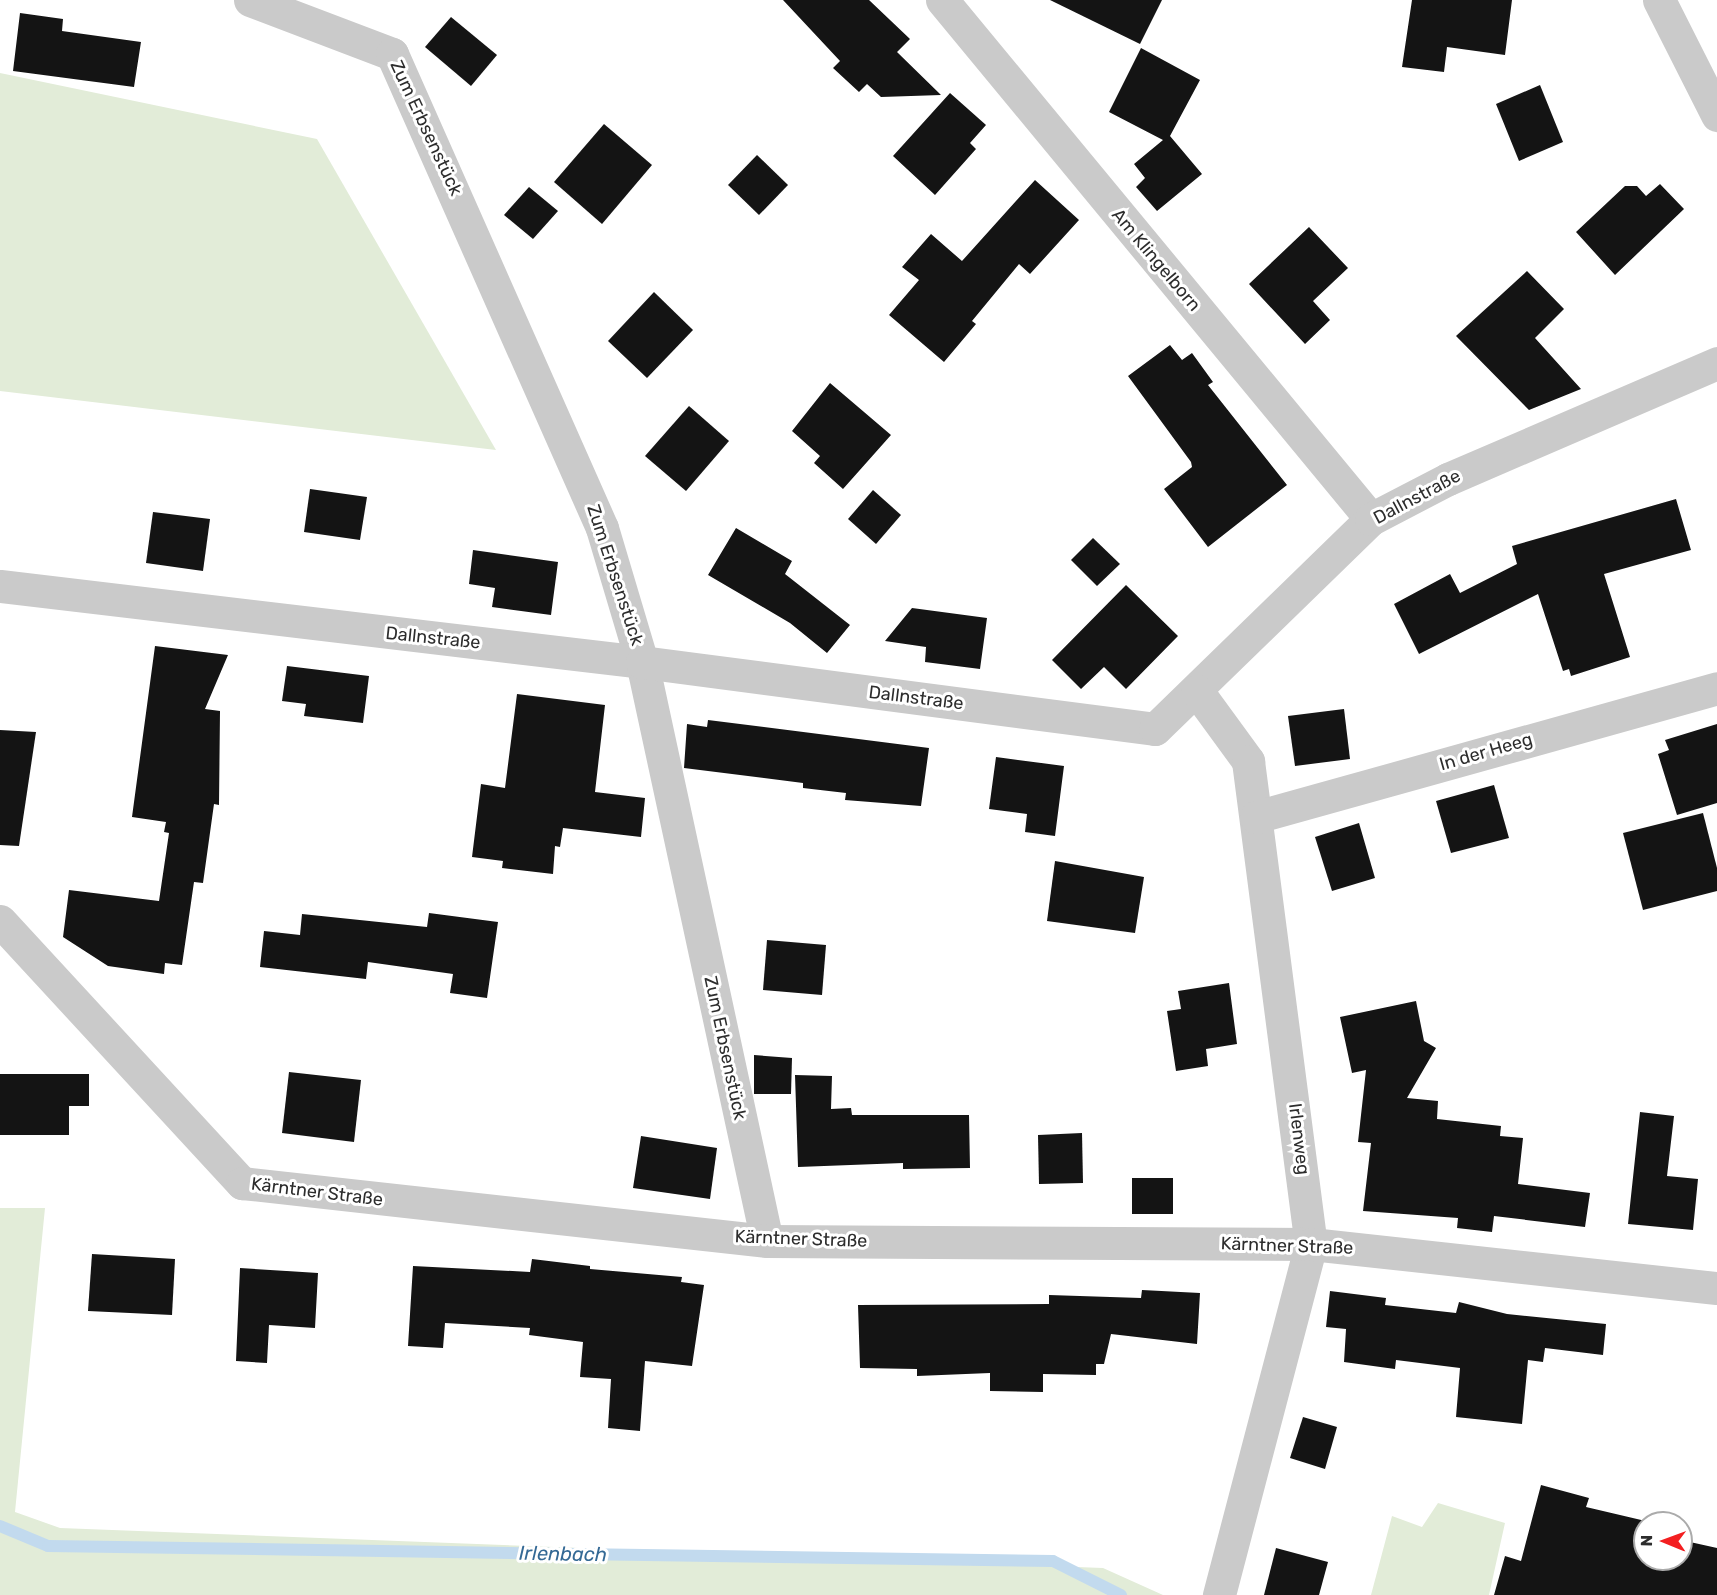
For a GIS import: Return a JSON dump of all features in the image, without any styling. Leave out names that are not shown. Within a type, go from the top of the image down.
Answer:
[{"type":"street","name":"Zum Erbsenstück","points":[[250,0],[392,54],[602,528],[642,662],[767,1241]]},
{"type":"street","name":"Am Klingelborn","points":[[942,0],[1371,519]]},
{"type":"street","points":[[1659,0],[1717,115]]},
{"type":"street","name":"Dallnstraße","points":[[0,586],[642,662],[1155,729],[1197,692],[1371,519],[1448,479],[1717,363]]},
{"type":"street","name":"In der Heeg","points":[[1256,817],[1717,688]]},
{"type":"street","name":"Irlenweg","points":[[1197,692],[1248,760],[1311,1244],[1219,1595]]},
{"type":"street","name":"Kärntner Straße","points":[[0,921],[242,1183],[767,1241],[1311,1244],[1717,1288]]},
{"type":"green space","points":[[0,73],[317,139],[496,450],[0,391]]},
{"type":"green space","points":[[0,1208],[45,1208],[15,1512],[60,1528],[1103,1568],[1163,1595],[0,1595]]},
{"type":"green space","points":[[1438,1503],[1505,1523],[1489,1595],[1371,1595],[1392,1516],[1422,1527]]},
{"type":"building","points":[[783,0],[869,0],[910,39],[897,52],[941,95],[881,97],[867,84],[859,92],[833,68],[840,61]]},
{"type":"building","points":[[1050,0],[1162,0],[1140,44]]},
{"type":"building","points":[[1412,0],[1512,0],[1505,55],[1447,47],[1444,72],[1402,67]]},
{"type":"building","points":[[20,13],[63,19],[62,31],[141,42],[134,87],[13,71]]},
{"type":"building","points":[[451,17],[497,55],[471,86],[425,47]]},
{"type":"building","points":[[1141,48],[1200,80],[1170,136],[1202,174],[1157,211],[1136,187],[1145,178],[1134,164],[1163,140],[1109,112]]},
{"type":"building","points":[[1540,85],[1563,142],[1519,161],[1496,104]]},
{"type":"building","points":[[950,93],[986,125],[970,143],[976,149],[935,195],[893,156]]},
{"type":"building","points":[[604,124],[652,165],[602,224],[554,182]]},
{"type":"building","points":[[757,155],[788,185],[759,215],[728,185]]},
{"type":"building","points":[[1035,180],[1079,220],[1030,274],[1019,264],[972,321],[976,324],[944,362],[889,315],[919,280],[902,267],[931,234],[962,261]]},
{"type":"building","points":[[1660,184],[1684,209],[1615,275],[1576,232],[1625,186],[1637,186],[1646,196]]},
{"type":"building","points":[[529,187],[558,211],[533,239],[504,215]]},
{"type":"building","points":[[1309,227],[1348,268],[1313,301],[1330,320],[1305,344],[1249,284]]},
{"type":"building","points":[[1527,271],[1564,309],[1535,338],[1581,389],[1529,410],[1456,336]]},
{"type":"building","points":[[654,292],[693,330],[647,378],[608,341]]},
{"type":"building","points":[[1170,345],[1182,360],[1192,353],[1213,382],[1208,385],[1287,485],[1208,547],[1164,489],[1192,467],[1191,462],[1128,376]]},
{"type":"building","points":[[830,383],[891,435],[843,489],[814,463],[820,456],[792,431]]},
{"type":"building","points":[[689,406],[729,441],[686,491],[645,456]]},
{"type":"building","points":[[310,489],[367,497],[360,540],[304,532]]},
{"type":"building","points":[[873,490],[901,515],[876,544],[848,519]]},
{"type":"building","points":[[1676,499],[1691,550],[1604,574],[1630,657],[1571,676],[1569,669],[1563,671],[1538,594],[1419,654],[1394,604],[1450,574],[1460,593],[1517,564],[1512,546]]},
{"type":"building","points":[[153,512],[210,519],[203,571],[146,563]]},
{"type":"building","points":[[736,528],[792,561],[785,574],[850,625],[827,653],[790,623],[708,575]]},
{"type":"building","points":[[1093,538],[1120,564],[1097,586],[1071,560]]},
{"type":"building","points":[[473,550],[558,562],[551,615],[492,607],[495,588],[469,584]]},
{"type":"building","points":[[1126,585],[1178,636],[1126,689],[1104,667],[1081,689],[1052,660]]},
{"type":"building","points":[[912,608],[987,618],[980,669],[925,662],[926,647],[885,641]]},
{"type":"building","points":[[155,646],[228,655],[205,709],[220,711],[219,805],[214,804],[203,883],[194,882],[182,965],[165,963],[164,974],[108,966],[63,937],[69,890],[159,901],[169,833],[164,832],[166,822],[132,817]]},
{"type":"building","points":[[287,666],[369,676],[363,723],[304,716],[306,704],[282,701]]},
{"type":"building","points":[[517,694],[605,705],[595,792],[645,798],[641,837],[563,828],[560,847],[555,846],[553,874],[502,868],[503,861],[472,857],[481,784],[505,788]]},
{"type":"building","points":[[1344,709],[1350,759],[1295,766],[1288,716]]},
{"type":"building","points":[[708,720],[929,748],[921,806],[845,800],[846,793],[803,788],[803,783],[684,768],[687,724],[707,727]]},
{"type":"building","points":[[1717,724],[1717,803],[1677,815],[1658,754],[1669,750],[1665,740]]},
{"type":"building","points":[[0,730],[36,732],[19,846],[0,845]]},
{"type":"building","points":[[996,757],[1064,766],[1055,836],[1025,832],[1027,814],[989,809]]},
{"type":"building","points":[[1494,785],[1509,838],[1451,853],[1436,801]]},
{"type":"building","points":[[1703,813],[1717,868],[1717,891],[1643,910],[1623,833]]},
{"type":"building","points":[[1359,823],[1375,878],[1332,891],[1315,837]]},
{"type":"building","points":[[1055,861],[1144,877],[1135,933],[1047,921]]},
{"type":"building","points":[[429,913],[498,922],[487,998],[450,993],[453,974],[368,962],[366,979],[260,967],[264,931],[300,935],[302,914],[427,927]]},
{"type":"building","points":[[767,940],[826,945],[822,995],[763,990]]},
{"type":"building","points":[[1229,983],[1237,1044],[1206,1049],[1208,1066],[1176,1071],[1167,1011],[1181,1009],[1178,991]]},
{"type":"building","points":[[1416,1001],[1424,1041],[1436,1048],[1407,1098],[1438,1101],[1437,1119],[1501,1126],[1500,1136],[1523,1138],[1518,1184],[1590,1193],[1585,1227],[1494,1216],[1492,1232],[1457,1228],[1458,1218],[1363,1211],[1371,1143],[1358,1142],[1366,1070],[1352,1073],[1340,1017]]},
{"type":"building","points":[[754,1055],[792,1058],[791,1094],[754,1094]]},
{"type":"building","points":[[289,1072],[361,1080],[354,1142],[282,1133]]},
{"type":"building","points":[[0,1074],[89,1074],[89,1106],[69,1106],[69,1135],[0,1135]]},
{"type":"building","points":[[795,1075],[832,1076],[831,1109],[851,1108],[852,1115],[969,1115],[970,1168],[903,1169],[903,1163],[798,1167]]},
{"type":"building","points":[[1640,1112],[1674,1116],[1667,1176],[1698,1179],[1693,1230],[1628,1224]]},
{"type":"building","points":[[1082,1133],[1083,1183],[1039,1184],[1038,1135]]},
{"type":"building","points":[[641,1136],[717,1148],[710,1199],[633,1188]]},
{"type":"building","points":[[1132,1178],[1173,1178],[1173,1214],[1132,1214]]},
{"type":"building","points":[[92,1254],[175,1259],[172,1315],[88,1311]]},
{"type":"building","points":[[532,1259],[590,1266],[590,1269],[682,1277],[681,1282],[704,1285],[692,1366],[645,1361],[640,1431],[608,1428],[611,1379],[580,1377],[583,1342],[529,1335],[530,1328],[445,1323],[443,1348],[408,1346],[413,1266],[530,1272]]},
{"type":"building","points":[[240,1268],[318,1273],[315,1328],[269,1325],[267,1363],[236,1361]]},
{"type":"building","points":[[1142,1290],[1200,1293],[1197,1344],[1111,1334],[1104,1364],[1096,1364],[1096,1375],[1043,1374],[1043,1392],[990,1391],[990,1373],[917,1376],[917,1369],[860,1368],[858,1305],[1049,1304],[1049,1295],[1141,1298]]},
{"type":"building","points":[[1330,1291],[1386,1298],[1385,1305],[1456,1313],[1459,1302],[1507,1314],[1606,1324],[1603,1355],[1545,1348],[1543,1362],[1528,1360],[1522,1424],[1456,1417],[1460,1368],[1396,1360],[1395,1369],[1344,1362],[1346,1329],[1326,1327]]},
{"type":"building","points":[[1303,1417],[1337,1427],[1325,1469],[1290,1458]]},
{"type":"building","points":[[1541,1485],[1589,1498],[1586,1507],[1633,1518],[1633,1571],[1693,1571],[1693,1543],[1717,1548],[1717,1595],[1494,1595],[1505,1556],[1521,1561]]},
{"type":"building","points":[[1276,1548],[1328,1562],[1319,1595],[1264,1595]]},
{"type":"waterway","name":"Irlenbach","points":[[0,1526],[48,1546],[1053,1561],[1121,1595]]}]
